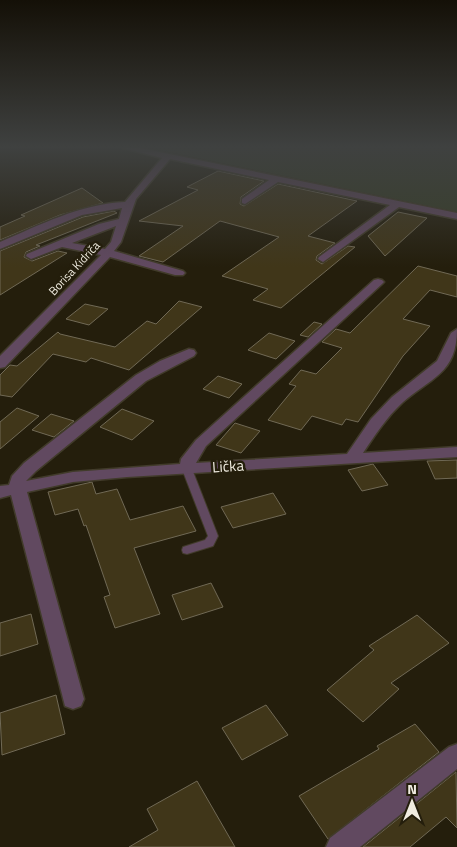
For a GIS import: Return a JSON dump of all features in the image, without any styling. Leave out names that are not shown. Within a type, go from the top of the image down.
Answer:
[{"type":"street","name":"Borisa Kidriča","points":[[0,364],[108,253],[116,242],[128,205],[142,188]]},
{"type":"street","points":[[245,201],[264,188]]},
{"type":"street","points":[[317,188],[457,216]]},
{"type":"street","points":[[323,259],[397,204]]},
{"type":"street","points":[[0,246],[75,215],[106,206],[128,205]]},
{"type":"street","points":[[31,256],[103,226],[124,222]]},
{"type":"street","points":[[62,244],[108,253],[178,273]]},
{"type":"street","points":[[187,469],[189,458],[201,443],[378,282]]},
{"type":"street","points":[[351,458],[376,422],[397,400],[430,376],[443,362],[457,333]]},
{"type":"street","points":[[73,699],[8,489],[30,467],[141,378],[189,353]]},
{"type":"street","name":"Lička","points":[[8,489],[73,477],[457,452]]},
{"type":"street","points":[[339,847],[457,755]]},
{"type":"lane","points":[[187,469],[212,536],[209,543],[187,550]]},
{"type":"green space","points":[[339,188],[457,188],[457,212]]},
{"type":"building","points":[[82,188],[103,203],[60,215],[0,240],[0,227],[25,216],[21,215]]},
{"type":"building","points":[[189,188],[255,188],[241,197],[240,204],[244,206],[273,188],[294,188],[357,201],[308,236],[335,243],[317,256],[316,260],[322,264],[348,246],[355,247],[281,308],[253,300],[268,289],[222,276],[279,237],[220,221],[163,262],[139,256],[183,226],[139,221],[198,190]]},
{"type":"building","points":[[114,211],[117,213],[36,245],[40,246],[26,252],[24,257],[32,261],[58,251],[67,253],[0,295],[0,251],[83,217]]},
{"type":"building","points":[[398,212],[427,218],[385,256],[368,236]]},
{"type":"building","points":[[418,266],[457,276],[457,297],[430,290],[403,319],[430,326],[403,356],[358,422],[346,419],[342,425],[312,416],[301,430],[268,420],[296,386],[289,384],[301,370],[316,374],[342,348],[322,342],[336,329],[350,333]]},
{"type":"building","points":[[179,301],[202,307],[129,370],[91,358],[86,362],[53,354],[12,397],[0,395],[0,375],[10,365],[17,366],[58,332],[115,347],[147,321],[156,324]]},
{"type":"building","points":[[85,304],[108,309],[89,325],[66,319]]},
{"type":"building","points":[[314,322],[322,324],[308,337],[300,335]]},
{"type":"building","points":[[269,333],[295,341],[276,359],[248,350]]},
{"type":"building","points":[[218,376],[242,384],[229,398],[203,389]]},
{"type":"building","points":[[17,408],[39,416],[0,449],[0,422]]},
{"type":"building","points":[[122,409],[154,421],[132,440],[100,427]]},
{"type":"building","points":[[51,414],[74,421],[54,437],[32,430]]},
{"type":"building","points":[[235,423],[260,431],[241,453],[216,445]]},
{"type":"building","points":[[457,460],[457,478],[435,479],[427,461]]},
{"type":"building","points":[[373,464],[388,485],[362,491],[348,470]]},
{"type":"building","points":[[92,482],[96,494],[117,489],[130,520],[183,506],[196,531],[134,548],[160,614],[115,628],[104,597],[110,595],[86,525],[84,526],[78,509],[55,515],[48,492]]},
{"type":"building","points":[[273,493],[286,514],[233,528],[221,507]]},
{"type":"building","points":[[211,583],[223,607],[182,620],[172,595]]},
{"type":"building","points":[[31,614],[38,644],[0,656],[0,623]]},
{"type":"building","points":[[417,615],[449,643],[391,683],[399,689],[363,722],[327,690],[374,650],[369,646]]},
{"type":"building","points":[[56,695],[65,734],[2,755],[0,713]]},
{"type":"building","points":[[266,705],[288,735],[242,760],[222,728]]},
{"type":"building","points":[[415,724],[439,752],[328,839],[299,796],[379,749],[377,746]]},
{"type":"building","points":[[456,772],[457,828],[446,817],[410,847],[363,847]]},
{"type":"building","points":[[197,781],[235,847],[129,847],[158,830],[147,809]]}]
